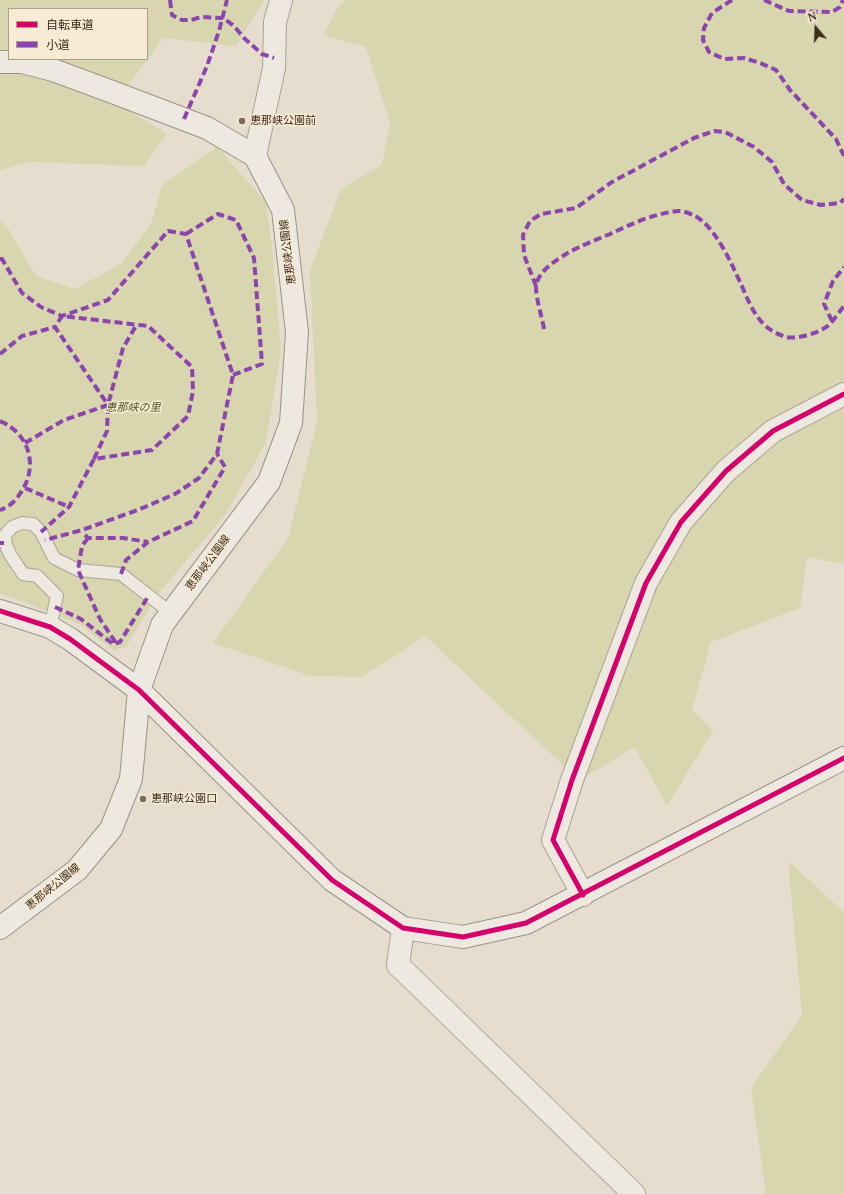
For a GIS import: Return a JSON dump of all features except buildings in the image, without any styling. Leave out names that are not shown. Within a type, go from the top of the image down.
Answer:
[{"type":"street","points":[[0,62],[22,62],[48,69],[129,98],[207,128],[255,156],[274,68],[274,22],[282,0]]},
{"type":"street","name":"恵那峡公園線","points":[[0,928],[76,870],[111,830],[131,779],[139,690],[162,625],[270,482],[291,424],[297,332],[284,217],[283,210],[255,156]]},
{"type":"street","points":[[583,895],[553,840],[572,780],[646,583],[681,522],[726,471],[773,432],[844,394]]},
{"type":"street","points":[[0,611],[50,628],[70,639],[139,690],[332,880],[403,928],[463,937],[526,923],[583,895],[844,758]]},
{"type":"street","points":[[403,928],[398,965],[634,1194]]},
{"type":"lane","points":[[50,628],[57,596],[37,576],[23,574],[4,543],[5,535],[12,527],[22,523],[33,524],[41,532],[54,558],[78,570],[121,574],[171,613]]},
{"type":"green space","points":[[0,0],[264,0],[236,46],[163,38],[148,58],[148,8],[8,8],[8,60],[147,60],[116,102],[167,134],[144,166],[29,162],[0,170]]},
{"type":"green space","points":[[345,0],[844,0],[844,564],[807,557],[800,608],[711,642],[692,710],[713,731],[667,806],[635,747],[579,780],[425,636],[362,677],[310,676],[213,643],[288,538],[317,422],[310,271],[341,189],[382,165],[390,124],[366,47],[324,35],[337,8]]},
{"type":"green space","name":"恵那峡の里","points":[[217,147],[266,202],[272,246],[281,350],[266,443],[225,515],[158,594],[126,647],[113,650],[79,624],[0,593],[0,220],[9,230],[36,276],[75,289],[121,264],[151,224],[162,185]]},
{"type":"green space","points":[[788,861],[844,912],[844,1194],[766,1194],[751,1088],[802,1015]]},
{"type":"marked path","points":[[170,0],[172,15],[182,20],[191,20],[201,17],[223,18],[234,26],[244,38],[262,54],[274,58]]},
{"type":"marked path","points":[[184,119],[207,66],[219,31],[227,0]]},
{"type":"marked path","points":[[732,0],[712,13],[704,28],[703,40],[709,52],[724,59],[744,58],[776,70],[790,90],[836,139],[844,156]]},
{"type":"marked path","points":[[764,0],[789,11],[832,12],[840,7],[843,0]]},
{"type":"marked path","points":[[536,286],[524,255],[523,235],[530,221],[541,214],[576,208],[612,182],[694,138],[714,131],[725,132],[754,147],[772,162],[784,184],[802,200],[821,205],[840,203],[844,199]]},
{"type":"marked path","points":[[544,329],[536,287],[540,276],[547,268],[571,251],[626,226],[661,214],[679,211],[693,215],[708,227],[722,245],[756,315],[761,322],[774,332],[793,338],[819,331],[829,325],[844,306]]},
{"type":"marked path","points":[[186,234],[218,214],[236,220],[254,258],[262,364],[233,375]]},
{"type":"marked path","points":[[0,259],[2,259],[22,293],[41,307],[62,316],[108,300],[168,231],[186,234],[233,375],[217,454],[199,478],[175,494],[138,510],[82,530],[45,540]]},
{"type":"marked path","points":[[832,321],[824,304],[833,281],[844,267]]},
{"type":"marked path","points":[[25,443],[64,420],[108,405],[55,327],[62,316],[148,326],[192,367],[193,391],[188,416],[152,450],[94,459],[69,507],[41,532]]},
{"type":"marked path","points":[[94,459],[107,431],[108,405],[123,348],[137,324]]},
{"type":"marked path","points":[[0,354],[22,336],[55,327]]},
{"type":"marked path","points":[[0,421],[11,427],[19,434],[29,453],[30,464],[29,474],[19,495],[11,504],[0,510]]},
{"type":"marked path","points":[[121,574],[126,560],[148,542],[193,521],[225,467],[217,454]]},
{"type":"marked path","points":[[25,488],[69,507]]},
{"type":"marked path","points":[[85,535],[88,538],[123,538],[148,542]]},
{"type":"marked path","points":[[88,538],[82,546],[78,570],[100,619],[116,643]]},
{"type":"marked path","points":[[55,607],[81,619],[113,644],[120,642],[149,595]]},
{"type":"cycle path","points":[[583,895],[553,840],[572,780],[646,583],[681,522],[726,471],[773,431],[844,394]]},
{"type":"cycle path","points":[[0,611],[50,627],[70,639],[139,690],[332,880],[403,928],[463,937],[526,923],[844,758]]},
{"type":"place","name":"恵那峡公園前","points":[[242,121]]},
{"type":"place","name":"恵那峡公園口","points":[[143,799]]}]
